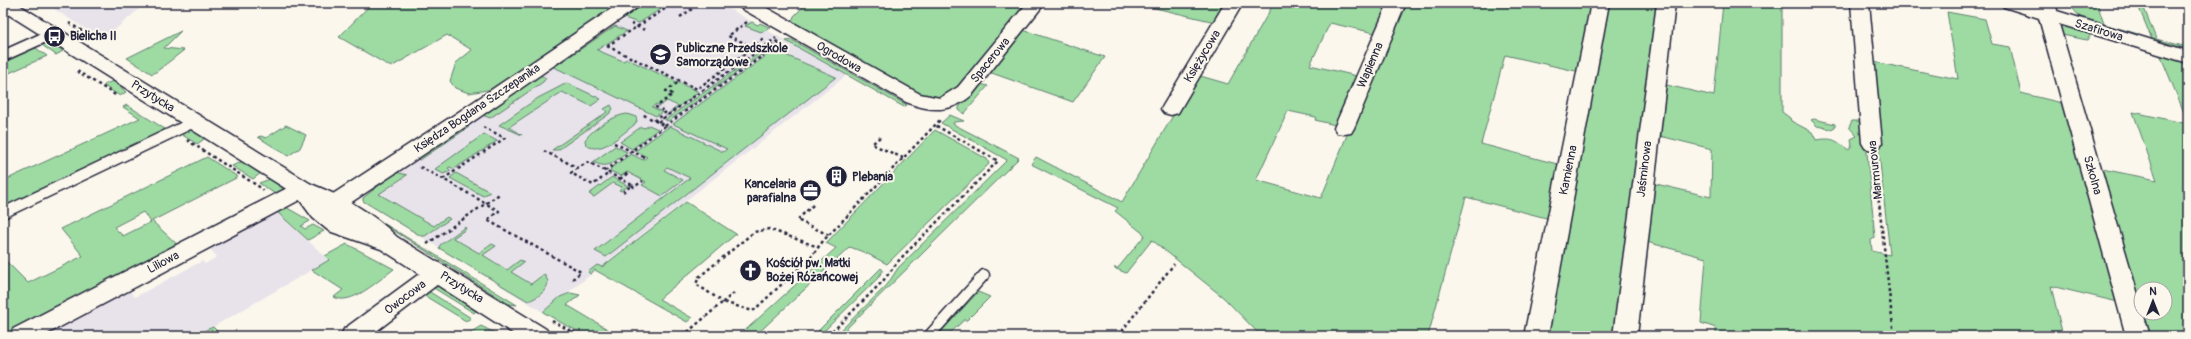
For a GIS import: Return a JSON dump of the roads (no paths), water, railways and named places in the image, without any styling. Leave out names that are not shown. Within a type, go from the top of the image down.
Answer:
[{"type":"main road","name":"Przytycka","points":[[3,3],[303,189],[329,207],[337,225],[389,244],[438,272],[537,335]]},
{"type":"street","name":"Księdza Bogdana Szczepanika","points":[[329,207],[632,3]]},
{"type":"street","name":"Spacerowa","points":[[936,105],[952,102],[965,91],[1036,3]]},
{"type":"street","name":"Księżycowa","points":[[1171,109],[1234,3]]},
{"type":"street","name":"Wapienna","points":[[1344,128],[1397,3]]},
{"type":"street","name":"Kamienna","points":[[1536,336],[1600,3]]},
{"type":"street","name":"Jaśminowa","points":[[1625,336],[1666,3]]},
{"type":"street","name":"Marmurowa","points":[[1860,3],[1872,143]]},
{"type":"street","name":"Szafirowa","points":[[2010,3],[2048,9],[2188,57]]},
{"type":"street","name":"Szkolna","points":[[2048,9],[2138,336]]},
{"type":"street","name":"Ogrodowa","points":[[748,12],[913,98],[936,105]]},
{"type":"street","name":"Liliowa","points":[[22,336],[303,189]]},
{"type":"street","name":"Owocowa","points":[[353,336],[438,272]]},
{"type":"lane","points":[[3,56],[52,34]]},
{"type":"lane","points":[[3,213],[194,122]]},
{"type":"lane","points":[[929,336],[984,275]]},
{"type":"place","name":"Bielicha II","points":[[55,36]]},
{"type":"place","name":"Publiczne Przedszkole Samorządowe","points":[[660,55]]},
{"type":"place","name":"Plebania","points":[[837,177]]},
{"type":"place","name":"Kancelaria parafialna","points":[[811,191]]},
{"type":"place","name":"Kościół pw. Matki Bożej Różańcowej","points":[[751,270]]}]
